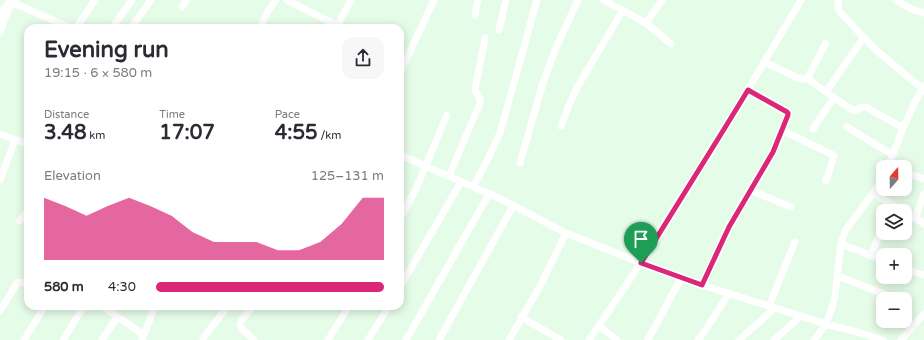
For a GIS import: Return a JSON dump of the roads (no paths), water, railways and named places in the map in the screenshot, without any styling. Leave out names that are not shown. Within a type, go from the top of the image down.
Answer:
[{"type":"street","points":[[79,24],[95,0]]},
{"type":"street","points":[[115,24],[132,0]]},
{"type":"street","points":[[134,24],[151,0]]},
{"type":"street","points":[[182,6],[187,0]]},
{"type":"street","points":[[262,24],[268,11],[276,0]]},
{"type":"street","points":[[288,0],[331,24]]},
{"type":"street","points":[[338,24],[351,0]]},
{"type":"street","points":[[404,64],[434,0]]},
{"type":"street","points":[[475,15],[478,0]]},
{"type":"street","points":[[499,30],[506,0]]},
{"type":"street","points":[[472,187],[488,159],[500,133],[537,0]]},
{"type":"street","points":[[520,163],[542,83],[555,50],[578,0]]},
{"type":"street","points":[[604,0],[635,16],[671,44]]},
{"type":"street","points":[[646,24],[662,0]]},
{"type":"street","points":[[589,340],[641,263],[748,90],[801,0]]},
{"type":"street","points":[[839,0],[839,11],[877,51],[913,82],[924,88],[915,102],[903,128],[892,160]]},
{"type":"street","points":[[896,0],[911,9],[924,13]]},
{"type":"street","points":[[0,16],[11,1]]},
{"type":"street","points":[[11,1],[62,24]]},
{"type":"street","points":[[0,33],[11,1]]},
{"type":"street","points":[[561,126],[578,86],[623,10]]},
{"type":"street","points":[[826,92],[864,37]]},
{"type":"street","points":[[449,176],[480,103],[480,99],[475,90],[485,38]]},
{"type":"street","points":[[808,78],[826,43]]},
{"type":"street","points":[[764,62],[798,78],[808,78]]},
{"type":"street","points":[[808,78],[852,110],[866,107],[903,128]]},
{"type":"street","points":[[702,285],[729,227],[773,152],[788,113],[748,90]]},
{"type":"street","points":[[813,129],[834,97]]},
{"type":"street","points":[[404,212],[416,189],[447,115]]},
{"type":"street","points":[[847,127],[893,155]]},
{"type":"street","points":[[782,130],[834,155],[826,181]]},
{"type":"street","points":[[0,134],[24,143]]},
{"type":"street","points":[[0,180],[16,140]]},
{"type":"street","points":[[404,159],[425,166],[489,194],[566,233],[641,263],[702,285],[826,324],[883,340]]},
{"type":"street","points":[[912,175],[924,179]]},
{"type":"street","points":[[404,279],[461,182]]},
{"type":"street","points":[[814,340],[826,324],[835,296],[841,244],[851,223],[876,188]]},
{"type":"street","points":[[750,190],[791,207]]},
{"type":"street","points":[[873,193],[886,204]]},
{"type":"street","points":[[406,340],[489,194]]},
{"type":"street","points":[[915,219],[924,194]]},
{"type":"street","points":[[439,340],[513,206]]},
{"type":"street","points":[[20,221],[24,216]]},
{"type":"street","points":[[912,217],[924,224]]},
{"type":"street","points":[[509,340],[540,286],[566,233]]},
{"type":"street","points":[[871,256],[877,240]]},
{"type":"street","points":[[739,340],[772,307],[795,242]]},
{"type":"street","points":[[841,244],[876,258]]},
{"type":"street","points":[[912,271],[924,275]]},
{"type":"street","points":[[838,276],[879,292]]},
{"type":"street","points":[[648,340],[681,278]]},
{"type":"street","points":[[0,312],[17,283],[24,283]]},
{"type":"street","points":[[698,340],[729,293]]},
{"type":"street","points":[[24,340],[43,310]]},
{"type":"street","points":[[63,340],[82,310]]},
{"type":"street","points":[[108,310],[143,337],[153,310]]},
{"type":"street","points":[[203,340],[225,310]]},
{"type":"street","points":[[250,310],[240,325],[242,329],[254,340]]},
{"type":"street","points":[[328,340],[347,310]]},
{"type":"street","points":[[368,340],[387,310]]},
{"type":"street","points":[[902,340],[924,314]]},
{"type":"street","points":[[102,340],[117,316]]},
{"type":"street","points":[[774,340],[801,316]]},
{"type":"street","points":[[521,317],[561,340]]},
{"type":"street","points":[[598,326],[617,340]]}]
